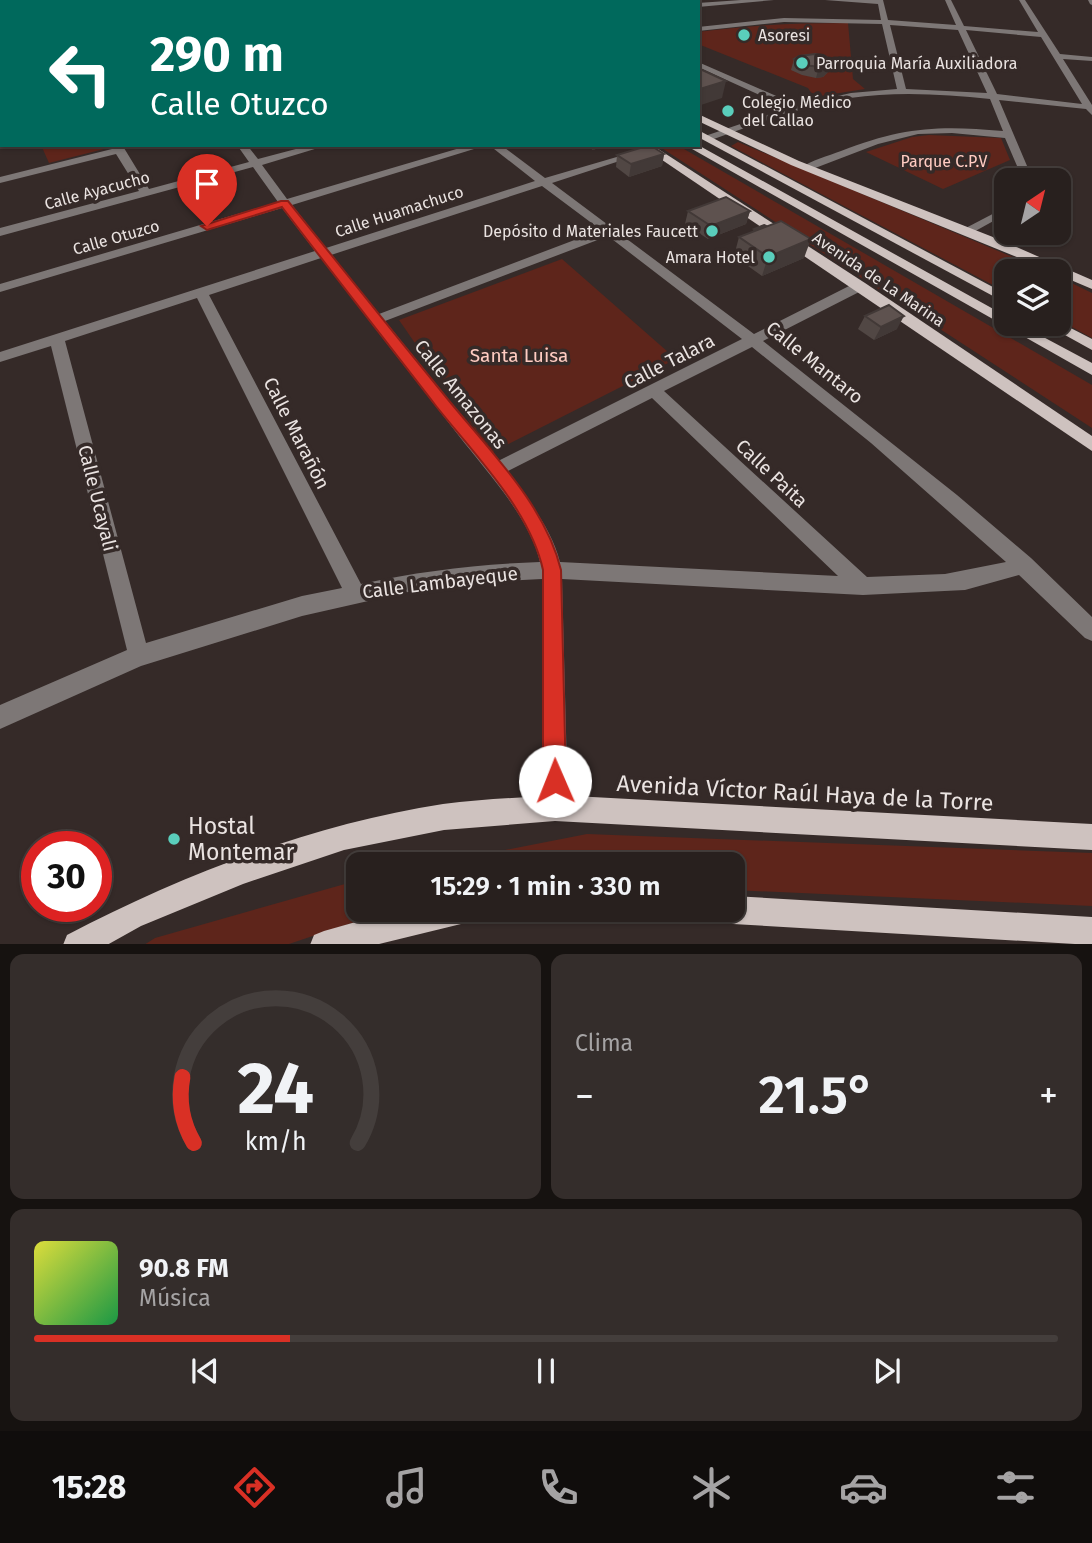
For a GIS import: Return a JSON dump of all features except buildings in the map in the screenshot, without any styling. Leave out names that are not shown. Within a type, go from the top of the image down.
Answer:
[{"type":"main road","points":[[700,118],[806,168],[1091,284]]},
{"type":"main road","name":"Avenida de La Marina","points":[[703,136],[994,293]]},
{"type":"main road","name":"Avenida de La Marina","points":[[647,147],[860,286],[1092,445]]},
{"type":"main road","name":"Avenida de La Marina","points":[[694,147],[994,315]]},
{"type":"main road","points":[[1071,334],[1092,345]]},
{"type":"main road","name":"Avenida de La Marina","points":[[1031,336],[1092,370]]},
{"type":"main road","name":"Avenida Víctor Raúl Haya de la Torre","points":[[76,944],[132,916],[243,871],[344,837],[444,817],[555,808],[1092,837]]},
{"type":"main road","points":[[745,911],[1092,931]]},
{"type":"main road","points":[[324,944],[401,922]]},
{"type":"street","points":[[700,5],[771,0]]},
{"type":"street","points":[[828,0],[880,1],[902,91]]},
{"type":"street","points":[[948,0],[1023,168]]},
{"type":"street","points":[[1022,0],[1091,109]]},
{"type":"street","points":[[700,29],[806,20],[885,22],[1044,35]]},
{"type":"street","points":[[1056,56],[1092,59]]},
{"type":"street","points":[[700,65],[796,108]]},
{"type":"street","points":[[1075,85],[1092,87]]},
{"type":"street","points":[[703,136],[726,132],[796,108],[840,97],[902,91],[1091,109]]},
{"type":"street","points":[[806,168],[894,136],[919,131],[962,130],[1009,135]]},
{"type":"street","name":"Calle Amazonas","points":[[244,147],[284,204],[495,470],[534,523],[546,545],[552,570],[555,808]]},
{"type":"street","name":"Calle Ayacucho","points":[[0,232],[316,147]]},
{"type":"street","name":"Calle Otuzco","points":[[0,288],[475,147]]},
{"type":"street","name":"Calle Mantaro","points":[[497,147],[754,340],[1024,564],[1092,631]]},
{"type":"street","name":"Calle Huamachuco","points":[[0,357],[647,147]]},
{"type":"street","points":[[0,180],[117,148],[146,193]]},
{"type":"street","points":[[966,231],[994,216]]},
{"type":"street","points":[[376,320],[607,232]]},
{"type":"street","name":"Calle Talara","points":[[495,470],[860,286]]},
{"type":"street","name":"Calle Marañón","points":[[201,293],[355,593]]},
{"type":"street","name":"Calle Ucayali","points":[[57,339],[139,656]]},
{"type":"street","name":"Calle Paita","points":[[653,390],[863,586]]},
{"type":"street","name":"Calle Lambayeque","points":[[0,717],[139,656],[302,606],[355,593],[452,578],[552,570],[863,586],[967,581],[1000,575],[1024,564]]},
{"type":"green space","points":[[848,23],[853,79],[865,89],[814,97],[808,88],[700,45],[700,32],[773,25]]},
{"type":"green space","name":"Parque C.P.V","points":[[929,135],[1001,138],[1010,160],[943,189],[866,152],[912,137]]},
{"type":"green space","points":[[738,142],[1017,259],[994,259],[994,286],[731,146]]},
{"type":"green space","points":[[42,147],[108,148],[49,163]]},
{"type":"green space","points":[[660,147],[680,147],[994,328],[994,336],[1007,336],[1092,385],[1092,428]]},
{"type":"green space","name":"Santa Luisa","points":[[562,259],[676,359],[491,453],[399,320]]},
{"type":"green space","points":[[1071,283],[1092,293],[1092,338],[1071,327]]},
{"type":"green space","points":[[587,834],[1092,853],[1092,906],[745,891],[745,852],[495,852]]},
{"type":"green space","points":[[346,884],[346,922],[354,922],[289,944],[146,944],[155,938]]},
{"type":"place","name":"Asoresi","points":[[744,35]]},
{"type":"place","name":"Parroquia María Auxiliadora","points":[[802,63]]},
{"type":"place","name":"Colegio Médico del Callao","points":[[728,111]]},
{"type":"place","name":"Depósito d Materiales Faucett","points":[[712,231]]},
{"type":"place","name":"Amara Hotel","points":[[769,257]]},
{"type":"place","name":"Hostal Montemar","points":[[174,839]]},
{"type":"route","points":[[207,226],[284,204],[534,523],[546,545],[552,570],[555,781]]}]
